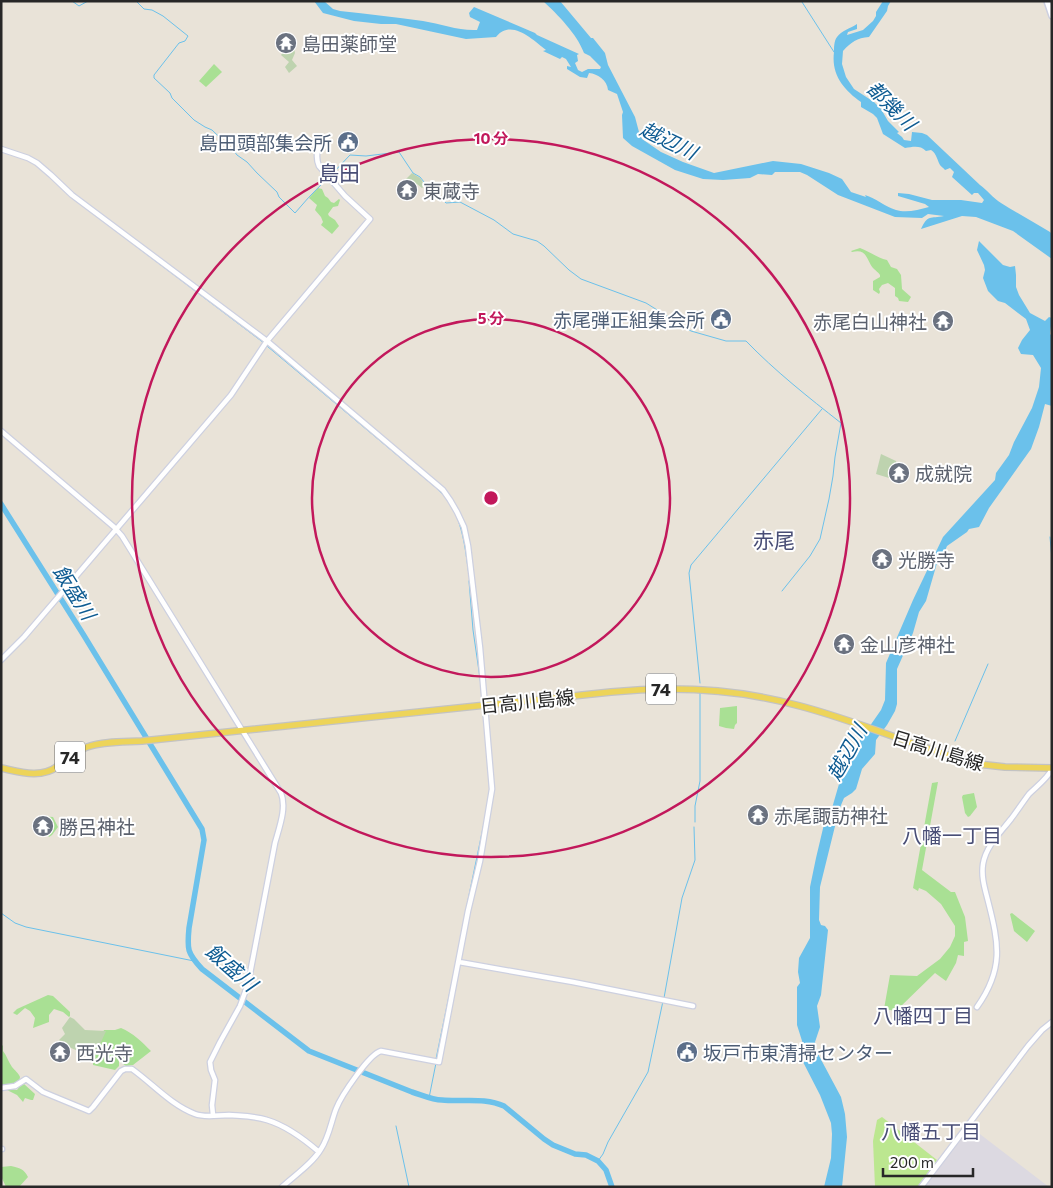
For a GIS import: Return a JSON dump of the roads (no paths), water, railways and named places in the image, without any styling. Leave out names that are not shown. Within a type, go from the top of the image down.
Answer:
[{"type":"main road","points":[[1047,1],[1052,16]]},
{"type":"main road","name":"日高川島線","points":[[1,768],[38,774],[54,769],[88,746],[106,743],[157,740],[635,690],[688,689],[774,699],[834,716],[964,760],[985,765],[1052,768]]},
{"type":"street","points":[[1,660],[24,637],[231,394],[267,341],[370,219],[345,196],[320,166],[317,156],[320,140]]},
{"type":"street","points":[[1,149],[37,163],[72,195],[267,341],[443,490],[464,527],[468,546],[485,705],[492,789],[480,861],[468,911],[439,1062],[381,1051],[376,1053],[356,1077],[337,1107],[326,1140],[319,1152],[310,1163],[282,1187]]},
{"type":"street","points":[[1,431],[116,529],[127,543],[281,792],[284,801],[251,973],[240,1006],[210,1062],[215,1080],[212,1101],[213,1115]]},
{"type":"street","points":[[977,1007],[986,995],[996,968],[997,957],[996,932],[983,882],[985,857],[995,839],[1052,768]]},
{"type":"street","points":[[459,962],[590,985],[693,1006]]},
{"type":"street","points":[[921,1187],[1028,1046],[1052,1022]]},
{"type":"street","points":[[1,1088],[15,1086],[26,1078],[43,1092],[89,1111],[121,1071],[132,1069],[168,1098],[199,1116],[225,1115],[271,1121],[300,1137],[319,1152]]},
{"type":"water","points":[[314,1],[324,1],[333,9],[340,11],[477,30],[480,22],[470,17],[469,13],[474,7],[579,54],[577,55],[578,61],[575,63],[578,70],[582,72],[588,69],[600,69],[601,67],[590,56],[584,53],[577,39],[566,25],[543,1],[560,1],[605,53],[608,65],[635,117],[642,139],[661,152],[714,173],[773,161],[801,164],[842,179],[851,192],[866,197],[865,195],[869,196],[892,209],[900,211],[912,211],[929,207],[898,196],[898,193],[932,200],[961,200],[982,203],[984,200],[978,193],[972,195],[952,177],[954,172],[950,168],[945,170],[931,150],[926,151],[916,147],[905,148],[883,134],[877,118],[861,107],[861,102],[844,87],[837,75],[834,60],[834,44],[837,37],[857,24],[857,29],[848,32],[847,35],[863,30],[873,21],[883,1],[891,1],[887,11],[869,37],[854,41],[843,51],[842,64],[846,77],[854,89],[881,109],[888,121],[904,140],[911,141],[912,132],[927,135],[998,201],[1050,232],[1052,234],[1052,259],[1013,231],[976,217],[962,216],[921,229],[928,219],[944,216],[928,214],[922,218],[895,217],[838,195],[800,172],[775,172],[772,175],[758,174],[750,178],[723,180],[703,179],[675,170],[632,146],[623,138],[623,112],[617,94],[608,90],[602,78],[589,73],[587,78],[580,77],[567,69],[567,66],[571,67],[566,59],[562,57],[560,59],[543,51],[546,50],[522,33],[508,30],[496,37],[466,39],[396,24],[354,21],[323,13]]},
{"type":"water","points":[[979,241],[1003,265],[1015,266],[1016,287],[1030,313],[1045,321],[1049,317],[1052,318],[1050,334],[1052,336],[1052,406],[1045,404],[1031,449],[989,508],[979,527],[969,529],[947,546],[942,558],[937,563],[926,601],[919,612],[913,633],[897,669],[897,704],[895,711],[876,740],[875,754],[862,769],[856,789],[844,798],[839,810],[820,887],[819,920],[821,925],[825,926],[828,930],[821,995],[817,1006],[820,1027],[815,1042],[817,1052],[841,1097],[847,1137],[842,1187],[824,1187],[831,1158],[831,1123],[820,1095],[802,1060],[803,1044],[797,1025],[797,987],[800,983],[798,972],[799,958],[810,938],[810,887],[825,820],[830,815],[842,766],[881,710],[885,700],[886,663],[943,537],[995,480],[996,473],[1009,455],[1032,408],[1039,387],[1041,368],[1033,355],[1021,354],[1018,348],[1030,330],[1026,319],[1005,303],[998,301],[988,291],[983,278],[984,265],[977,250]]},
{"type":"waterway","points":[[72,1],[79,6],[88,1]]},
{"type":"waterway","points":[[136,1],[144,9],[152,10],[163,16],[188,36],[185,41],[179,43],[154,75],[154,78],[194,120],[212,130],[237,155],[247,162],[295,213],[350,155],[366,156],[399,152],[413,173],[420,177],[433,193]]},
{"type":"waterway","points":[[802,2],[834,52]]},
{"type":"waterway","points":[[67,194],[264,343]]},
{"type":"waterway","points":[[443,200],[446,203],[460,202],[494,220],[513,234],[537,241],[581,279],[646,303],[691,331],[726,341],[746,341],[804,394],[841,423],[829,499],[820,539],[810,556],[782,591]]},
{"type":"waterway","points":[[267,346],[443,495],[456,515],[459,524],[469,575]]},
{"type":"waterway","points":[[700,683],[689,573],[691,565],[822,409]]},
{"type":"waterway","name":"飯盛川","points":[[1,504],[202,829],[204,840],[188,941],[189,950],[197,964],[309,1051],[412,1092],[438,1100],[482,1101],[504,1106],[553,1145],[575,1154],[586,1155],[598,1161],[606,1170],[612,1187]]},
{"type":"waterway","points":[[1050,537],[1052,559]]},
{"type":"waterway","points":[[469,581],[473,630],[482,692]]},
{"type":"waterway","points":[[955,741],[988,664]]},
{"type":"waterway","points":[[695,822],[695,806],[700,781],[700,693]]},
{"type":"waterway","points":[[467,905],[484,823]]},
{"type":"waterway","points":[[664,998],[682,898],[695,860],[694,827]]},
{"type":"waterway","points":[[1,913],[15,923],[26,927],[194,961]]},
{"type":"waterway","points":[[436,1059],[460,943]]},
{"type":"waterway","points":[[598,1161],[648,1072],[663,1001]]},
{"type":"waterway","points":[[429,1098],[436,1063]]},
{"type":"waterway","points":[[396,1126],[409,1187]]},
{"type":"place","name":"島田薬師堂","points":[[286,43]]},
{"type":"place","name":"島田頭部集会所","points":[[348,142]]},
{"type":"place","name":"東蔵寺","points":[[407,190]]},
{"type":"place","name":"赤尾弾正組集会所","points":[[721,319]]},
{"type":"place","name":"赤尾白山神社","points":[[943,321]]},
{"type":"place","name":"成就院","points":[[899,473]]},
{"type":"place","name":"光勝寺","points":[[882,559]]},
{"type":"place","name":"金山彦神社","points":[[844,644]]},
{"type":"place","name":"赤尾諏訪神社","points":[[758,815]]},
{"type":"place","name":"勝呂神社","points":[[43,826]]},
{"type":"place","name":"西光寺","points":[[60,1052]]},
{"type":"place","name":"坂戸市東清掃センター","points":[[687,1052]]},
{"type":"district","name":"島田","points":[[339,172]]},
{"type":"district","name":"赤尾","points":[[774,539]]},
{"type":"district","name":"八幡一丁目","points":[[952,835]]},
{"type":"district","name":"八幡四丁目","points":[[923,1015]]},
{"type":"district","name":"八幡五丁目","points":[[931,1131]]},
{"type":"water label","name":"都幾川","points":[[892,105]]},
{"type":"water label","name":"越辺川","points":[[669,140]]},
{"type":"water label","name":"越辺川","points":[[846,752]]}]
